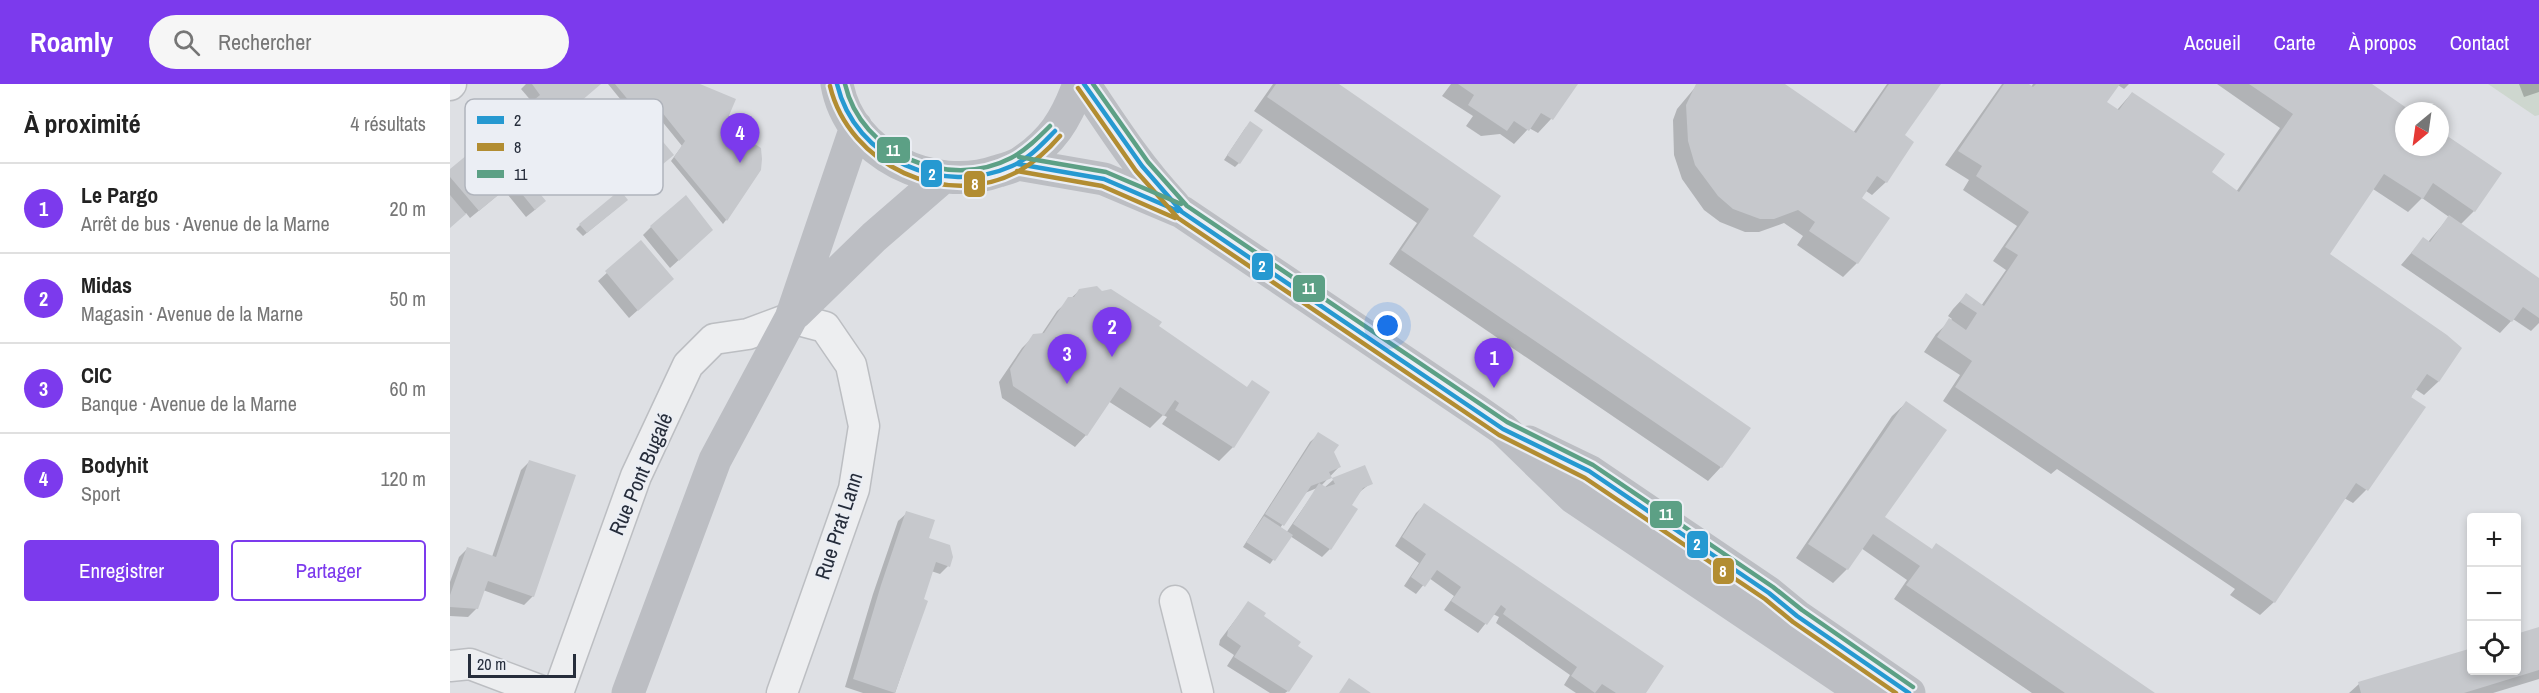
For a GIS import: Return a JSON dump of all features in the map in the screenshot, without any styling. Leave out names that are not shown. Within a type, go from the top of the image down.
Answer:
[{"type":"main road","points":[[837,84],[839,94],[855,127],[880,152],[909,170],[942,178],[981,177],[1018,164],[1046,143],[1068,114],[1079,84]]},
{"type":"main road","points":[[1083,84],[1142,169],[1182,212]]},
{"type":"main road","points":[[628,693],[715,460],[791,318],[855,127]]},
{"type":"main road","points":[[1018,164],[1104,179],[1182,212],[1503,429],[1589,471],[1769,593],[1797,616],[1909,693]]},
{"type":"main road","points":[[791,318],[874,237],[942,178]]},
{"type":"main road","points":[[1503,429],[1573,497],[1864,693]]},
{"type":"street","name":"Rue Pont Bugalé","points":[[558,693],[636,476],[688,365],[714,339],[748,334],[791,318]]},
{"type":"street","name":"Rue Prat Lann","points":[[782,693],[855,489],[864,426],[851,365],[825,327],[791,318]]},
{"type":"street","points":[[1175,601],[1197,693]]},
{"type":"street","points":[[450,666],[470,664],[547,693]]},
{"type":"shaded area","points":[[2488,84],[2539,84],[2539,115],[2535,116]]},
{"type":"building","points":[[532,84],[601,84],[584,99],[535,99],[540,95]]},
{"type":"building","points":[[615,84],[700,84],[736,99],[725,125],[761,148],[762,159],[761,170],[727,221],[674,157],[685,141],[663,114],[663,99],[627,99]]},
{"type":"building","points":[[1276,84],[1339,84],[1501,196],[1473,236],[1751,428],[1722,468],[1401,250],[1429,209],[1267,97]]},
{"type":"building","points":[[1458,84],[1578,84],[1553,120],[1541,113],[1529,131],[1514,121],[1507,131],[1468,105],[1474,95]]},
{"type":"building","points":[[1696,84],[1785,84],[1856,133],[1889,84],[1941,84],[1905,135],[1914,142],[1887,183],[1877,176],[1862,198],[1890,218],[1858,264],[1809,231],[1815,222],[1798,210],[1774,219],[1760,219],[1733,209],[1718,196],[1695,165],[1688,141],[1686,105]]},
{"type":"building","points":[[2004,84],[2029,84],[2033,87],[2036,84],[2120,84],[2107,102],[2119,110],[2132,92],[2225,154],[2212,172],[2239,192],[2293,114],[2249,84],[2372,84],[2398,102],[2395,102],[2395,156],[2449,156],[2449,137],[2502,173],[2475,212],[2433,183],[2423,199],[2384,174],[2330,254],[2447,335],[2462,348],[2439,382],[2427,374],[2411,397],[2426,407],[2368,491],[2356,483],[2275,603],[1955,387],[1972,361],[1937,337],[1949,318],[1966,330],[1977,313],[1960,302],[1966,293],[1984,306],[2018,255],[2005,247],[2029,212],[1976,176],[1982,166],[1958,151]]},
{"type":"building","points":[[1250,121],[1263,130],[1240,164],[1227,155]]},
{"type":"building","points":[[663,142],[674,155],[663,164]]},
{"type":"building","points":[[465,157],[465,195],[450,177],[450,169]]},
{"type":"building","points":[[450,195],[466,214],[450,228]]},
{"type":"building","points":[[465,195],[498,195],[479,211]]},
{"type":"building","points":[[523,195],[541,195],[546,201],[535,210]]},
{"type":"building","points":[[614,195],[624,195],[628,200],[587,233],[579,224]]},
{"type":"building","points":[[686,195],[713,230],[679,261],[650,226]]},
{"type":"building","points":[[2449,215],[2539,278],[2539,318],[2523,307],[2512,322],[2411,253],[2423,237],[2430,242]]},
{"type":"building","points":[[641,240],[674,279],[638,311],[605,271]]},
{"type":"building","points":[[1097,286],[1102,291],[1111,289],[1162,322],[1159,326],[1247,387],[1252,380],[1270,392],[1234,448],[1175,410],[1179,403],[1175,400],[1164,416],[1120,387],[1087,436],[1013,386],[1010,369],[1033,334],[1044,333],[1068,297],[1074,297],[1079,289]]},
{"type":"building","points":[[1906,401],[1947,430],[1885,517],[1932,549],[1936,543],[2155,693],[2065,693],[1906,585],[1920,566],[1873,534],[1848,570],[1808,544]]},
{"type":"building","points":[[1318,432],[1339,445],[1334,452],[1341,467],[1329,472],[1332,478],[1311,486],[1284,526],[1265,514]]},
{"type":"building","points":[[529,460],[576,475],[534,597],[488,581],[478,609],[450,607],[450,595],[467,547],[496,557]]},
{"type":"building","points":[[1365,465],[1373,484],[1363,488],[1352,505],[1358,509],[1331,550],[1293,524],[1319,483],[1326,487],[1335,484],[1332,478]]},
{"type":"building","points":[[1424,503],[1664,666],[1646,693],[1616,693],[1602,684],[1595,693],[1571,676],[1577,667],[1503,614],[1506,609],[1501,605],[1487,625],[1451,601],[1461,587],[1437,570],[1425,587],[1411,577],[1426,554],[1402,537]]},
{"type":"building","points":[[906,511],[935,520],[929,538],[950,545],[953,557],[950,567],[936,562],[924,599],[928,601],[895,693],[853,679]]},
{"type":"building","points":[[1264,516],[1293,535],[1275,561],[1246,542]]},
{"type":"building","points":[[1248,601],[1266,613],[1264,616],[1301,642],[1298,646],[1313,656],[1289,692],[1234,657],[1241,646],[1227,636],[1228,630]]},
{"type":"building","points":[[2539,627],[2539,670],[2464,693],[2361,693],[2358,682],[2467,649],[2467,675],[2521,675],[2521,632]]},
{"type":"building","points":[[1349,678],[1371,693],[1339,693]]},
{"type":"transit line","name":"2","points":[[837,84],[847,111],[862,133],[882,152],[905,165],[931,174],[958,177],[985,174],[1012,166],[1030,155],[1055,131]]},
{"type":"transit line","name":"11","points":[[845,84],[854,109],[869,130],[888,147],[910,160],[935,168],[961,170],[986,167],[1011,158],[1032,144],[1050,126]]},
{"type":"transit line","name":"2","points":[[1084,84],[1142,166],[1182,212],[1503,429],[1589,471],[1769,593],[1797,616],[1909,693]]},
{"type":"transit line","name":"11","points":[[1093,84],[1148,162],[1187,206],[1507,422],[1593,465],[1773,587],[1802,610],[1913,687]]},
{"type":"transit line","name":"8","points":[[830,86],[841,114],[857,138],[879,158],[904,173],[932,183],[961,186],[991,182],[1019,171],[1041,155],[1060,136]]},
{"type":"transit line","name":"8","points":[[1078,88],[1136,171],[1178,218],[1499,435],[1585,478],[1765,599],[1793,622],[1896,693]]},
{"type":"transit line","name":"11","points":[[1019,157],[1106,172],[1181,204]]},
{"type":"transit line","name":"2","points":[[1018,164],[1104,179],[1178,211]]},
{"type":"transit line","name":"8","points":[[1017,171],[1102,186],[1175,218]]},
{"type":"place","name":"Bodyhit","points":[[740,163]]},
{"type":"place","name":"Midas","points":[[1112,357]]},
{"type":"place","name":"CIC","points":[[1067,384]]},
{"type":"place","name":"Le Pargo","points":[[1494,388]]}]
